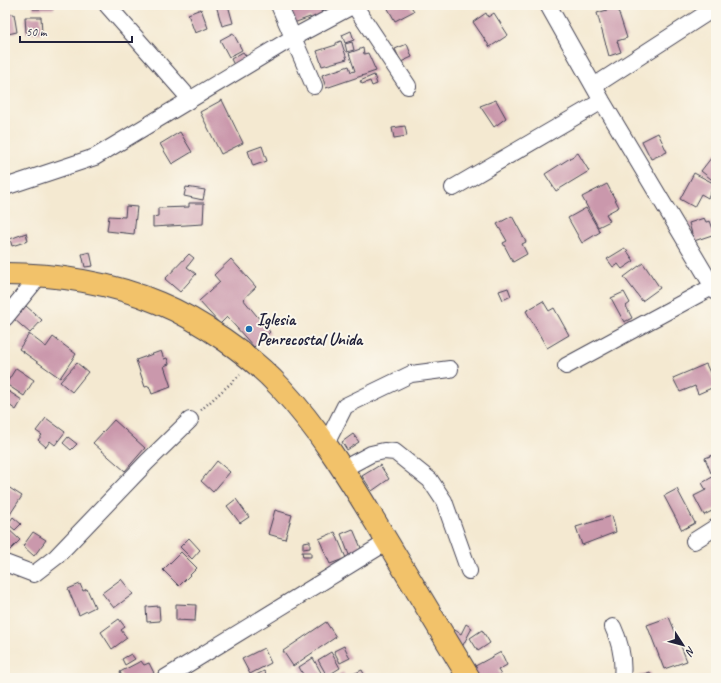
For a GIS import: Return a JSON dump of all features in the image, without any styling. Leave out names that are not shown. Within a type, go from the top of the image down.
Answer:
[{"type":"highway","points":[[5,274],[41,274],[109,287],[159,303],[206,328],[253,363],[279,386],[326,444],[343,469],[469,678]]},
{"type":"street","points":[[107,5],[190,99]]},
{"type":"street","points":[[279,5],[314,86]]},
{"type":"street","points":[[5,187],[95,158],[294,37],[354,5],[408,86]]},
{"type":"street","points":[[548,5],[602,101],[714,290],[566,366]]},
{"type":"street","points":[[594,86],[716,7]]},
{"type":"street","points":[[453,188],[602,101]]},
{"type":"street","points":[[5,318],[41,274]]},
{"type":"street","points":[[326,444],[345,406],[411,374],[450,369]]},
{"type":"street","points":[[5,563],[34,574],[56,558],[190,420]]},
{"type":"street","points":[[343,469],[371,454],[384,451],[395,452],[430,480],[444,501],[468,571]]},
{"type":"street","points":[[694,541],[716,527]]},
{"type":"street","points":[[165,678],[387,542]]},
{"type":"street","points":[[613,627],[619,638],[624,661],[622,678]]},
{"type":"path","points":[[190,420],[253,363]]},
{"type":"building","points":[[33,5],[54,5],[54,9],[33,9]]},
{"type":"building","points":[[216,5],[228,5],[233,23],[222,26]]},
{"type":"building","points":[[293,5],[323,5],[325,10],[321,11],[323,16],[312,21],[310,17],[291,24],[284,8]]},
{"type":"building","points":[[386,5],[410,5],[414,11],[395,21]]},
{"type":"building","points":[[617,7],[627,38],[617,41],[621,52],[609,56],[597,13]]},
{"type":"building","points":[[201,9],[208,28],[195,33],[188,14]]},
{"type":"building","points":[[486,13],[488,17],[494,13],[508,35],[490,47],[473,22]]},
{"type":"building","points":[[14,14],[17,32],[8,34],[7,29],[5,29],[5,15]]},
{"type":"building","points":[[25,17],[41,17],[42,33],[26,33]]},
{"type":"building","points":[[351,31],[354,40],[345,43],[342,35]]},
{"type":"building","points":[[233,33],[242,50],[229,57],[220,40]]},
{"type":"building","points":[[341,41],[347,59],[322,66],[317,51],[336,45],[336,43]]},
{"type":"building","points":[[352,42],[354,50],[347,52],[345,44]]},
{"type":"building","points":[[407,44],[412,57],[401,62],[395,49]]},
{"type":"building","points":[[363,48],[364,54],[368,53],[376,71],[326,88],[322,75],[349,66],[351,72],[355,71],[349,53]]},
{"type":"building","points":[[243,52],[248,59],[235,67],[231,59]]},
{"type":"building","points":[[374,75],[377,84],[372,86],[370,81],[362,84],[360,81]]},
{"type":"building","points":[[222,100],[243,143],[221,154],[200,112]]},
{"type":"building","points":[[496,100],[506,118],[494,127],[480,106]]},
{"type":"building","points":[[405,126],[407,136],[394,138],[392,128]]},
{"type":"building","points":[[180,132],[192,152],[172,164],[160,144]]},
{"type":"building","points":[[658,133],[667,152],[651,159],[642,141]]},
{"type":"building","points":[[262,146],[267,161],[253,166],[248,151]]},
{"type":"building","points":[[578,153],[589,171],[556,191],[545,174]]},
{"type":"building","points":[[716,153],[716,183],[701,171]]},
{"type":"building","points":[[694,173],[715,184],[708,198],[701,194],[694,207],[680,199]]},
{"type":"building","points":[[607,184],[619,207],[606,214],[610,221],[598,227],[582,197]]},
{"type":"building","points":[[186,187],[205,190],[203,200],[184,196]]},
{"type":"building","points":[[189,203],[204,203],[203,224],[153,227],[153,217],[158,216],[158,208],[189,207]]},
{"type":"building","points":[[126,206],[137,207],[134,234],[107,231],[109,216],[125,217]]},
{"type":"building","points":[[586,208],[600,232],[582,243],[568,218]]},
{"type":"building","points":[[512,216],[526,242],[522,244],[527,254],[513,262],[503,243],[507,241],[497,224]]},
{"type":"building","points":[[704,218],[706,222],[710,221],[715,234],[694,241],[689,223]]},
{"type":"building","points":[[26,233],[28,241],[12,246],[10,239]]},
{"type":"building","points":[[625,248],[634,261],[622,269],[618,264],[613,267],[607,259]]},
{"type":"building","points":[[90,252],[93,266],[85,267],[82,254]]},
{"type":"building","points":[[189,254],[194,258],[187,267],[196,274],[180,292],[165,279]]},
{"type":"building","points":[[231,259],[256,287],[243,299],[270,332],[254,347],[227,317],[220,324],[199,301],[220,282],[214,275]]},
{"type":"building","points":[[643,263],[660,288],[642,301],[624,277]]},
{"type":"building","points":[[508,288],[511,296],[503,300],[499,291]]},
{"type":"building","points":[[624,292],[630,303],[626,306],[632,318],[624,322],[611,298]]},
{"type":"building","points":[[543,301],[549,311],[554,308],[569,335],[547,348],[526,311]]},
{"type":"building","points":[[26,306],[42,320],[30,333],[14,319]]},
{"type":"building","points":[[29,334],[46,347],[53,337],[76,354],[60,378],[19,349]]},
{"type":"building","points":[[161,351],[164,359],[167,358],[169,364],[164,366],[171,387],[152,394],[149,386],[145,387],[136,360]]},
{"type":"building","points":[[77,363],[88,372],[72,392],[60,382]]},
{"type":"building","points":[[706,364],[716,386],[698,394],[695,386],[680,392],[673,378]]},
{"type":"building","points":[[16,368],[34,380],[24,396],[6,384]]},
{"type":"building","points":[[5,389],[22,400],[16,410],[5,402]]},
{"type":"building","points":[[46,418],[65,432],[55,445],[50,441],[46,447],[38,440],[42,435],[36,431]]},
{"type":"building","points":[[114,420],[145,448],[125,471],[93,443]]},
{"type":"building","points":[[353,434],[359,442],[347,450],[342,442]]},
{"type":"building","points":[[68,437],[77,444],[71,450],[63,443]]},
{"type":"building","points":[[716,454],[716,471],[711,473],[705,458]]},
{"type":"building","points":[[217,461],[230,472],[213,492],[201,481]]},
{"type":"building","points":[[380,465],[389,479],[372,491],[362,476]]},
{"type":"building","points":[[716,475],[716,509],[704,515],[694,496],[706,490],[702,483]]},
{"type":"building","points":[[5,485],[22,496],[5,522]]},
{"type":"building","points":[[677,489],[695,523],[682,530],[664,496]]},
{"type":"building","points":[[236,499],[249,517],[240,523],[227,506]]},
{"type":"building","points":[[275,510],[292,515],[285,539],[268,534]]},
{"type":"building","points":[[612,516],[616,532],[582,545],[576,527]]},
{"type":"building","points":[[13,517],[21,524],[15,530],[8,524]]},
{"type":"building","points":[[5,526],[20,540],[7,553],[5,550]]},
{"type":"building","points":[[353,529],[364,555],[351,560],[341,534]]},
{"type":"building","points":[[33,532],[46,540],[34,556],[23,546]]},
{"type":"building","points":[[335,532],[346,558],[330,564],[319,539]]},
{"type":"building","points":[[189,538],[200,550],[192,559],[180,547]]},
{"type":"building","points":[[310,541],[310,548],[303,549],[303,542]]},
{"type":"building","points":[[181,552],[197,568],[179,586],[163,570]]},
{"type":"building","points":[[302,552],[311,552],[311,557],[303,557]]},
{"type":"building","points":[[121,579],[133,594],[114,608],[102,593]]},
{"type":"building","points":[[80,584],[83,591],[87,589],[95,607],[79,615],[68,589]]},
{"type":"building","points":[[176,604],[196,605],[195,621],[176,620]]},
{"type":"building","points":[[159,606],[160,621],[147,622],[146,607]]},
{"type":"building","points":[[669,617],[687,661],[664,669],[647,625]]},
{"type":"building","points":[[119,619],[125,627],[121,630],[127,638],[112,649],[101,632]]},
{"type":"building","points":[[326,622],[336,637],[293,666],[283,651]]},
{"type":"building","points":[[466,624],[472,628],[462,647],[449,640],[455,630],[461,634]]},
{"type":"building","points":[[482,630],[490,643],[478,651],[470,638]]},
{"type":"building","points":[[344,646],[350,658],[340,663],[334,651]]},
{"type":"building","points":[[264,648],[271,663],[250,674],[242,659]]},
{"type":"building","points":[[331,652],[340,668],[327,676],[318,660]]},
{"type":"building","points":[[501,652],[507,665],[498,670],[503,678],[472,678],[468,670]]},
{"type":"building","points":[[131,654],[135,659],[125,665],[122,659]]},
{"type":"building","points":[[313,658],[324,678],[305,678],[299,667]]},
{"type":"building","points":[[141,661],[144,665],[149,663],[154,673],[145,678],[123,678],[120,672]]},
{"type":"building","points":[[362,670],[366,678],[350,678],[349,676]]},
{"type":"building","points":[[264,671],[268,678],[258,678],[256,675]]},
{"type":"building","points":[[343,672],[346,678],[333,678]]},
{"type":"building","points":[[650,672],[652,678],[633,678]]},
{"type":"place","name":"Iglesia Penrecostal Unida","points":[[249,329]]}]
